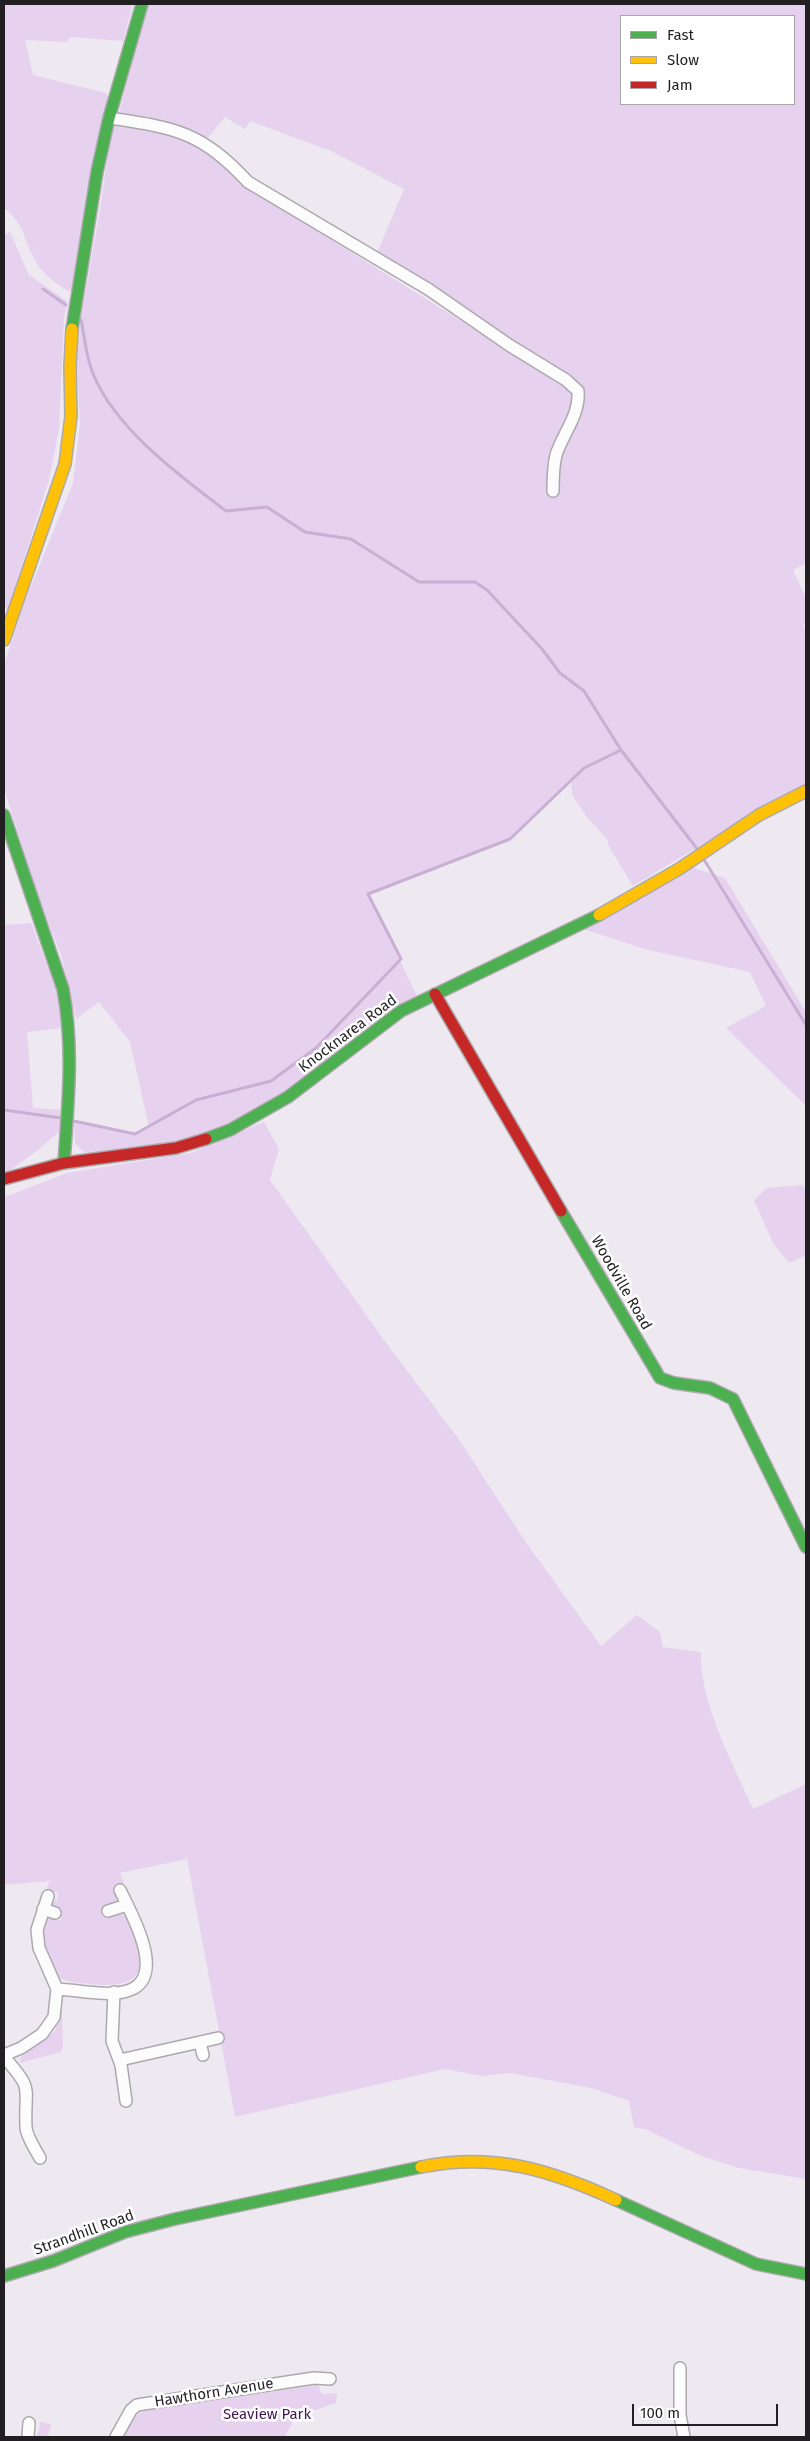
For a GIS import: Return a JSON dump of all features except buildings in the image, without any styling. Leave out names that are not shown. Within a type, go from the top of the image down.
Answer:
[{"type":"street","points":[[4,640],[57,492],[65,464],[71,416],[70,366],[73,321],[97,172],[109,118],[142,4]]},
{"type":"street","points":[[109,118],[175,129],[210,146],[228,160],[248,182],[428,289],[509,345],[566,380],[578,391],[579,403],[556,455],[553,491]]},
{"type":"street","name":"Knocknarea Road","points":[[4,1178],[64,1163],[176,1148],[202,1141],[230,1130],[288,1097],[384,1022],[435,994],[596,917],[692,860],[759,815],[806,791]]},
{"type":"street","points":[[4,815],[63,989],[69,1016],[72,1055],[64,1163]]},
{"type":"street","name":"Woodville Road","points":[[435,994],[652,1368],[660,1378],[674,1383],[710,1388],[733,1399],[798,1525],[806,1547]]},
{"type":"street","points":[[57,1989],[126,1992],[138,1986],[144,1978],[145,1951],[140,1932],[120,1890]]},
{"type":"street","points":[[40,2158],[25,2128],[28,2090],[24,2079],[4,2056],[21,2048],[42,2034],[54,2017],[57,1989],[39,1948],[36,1930],[48,1896]]},
{"type":"street","points":[[108,1911],[127,1905]]},
{"type":"street","points":[[43,1909],[55,1913]]},
{"type":"street","points":[[114,1992],[112,2041],[120,2060],[126,2101]]},
{"type":"street","points":[[120,2060],[218,2038]]},
{"type":"street","points":[[200,2042],[203,2055]]},
{"type":"street","name":"Strandhill Road","points":[[4,2276],[53,2260],[125,2232],[175,2219],[431,2165],[488,2161],[535,2168],[586,2186],[756,2264],[806,2274]]},
{"type":"street","points":[[680,2368],[680,2415],[684,2437]]},
{"type":"street","name":"Hawthorn Avenue","points":[[116,2437],[131,2410],[137,2406],[314,2378],[330,2379]]},
{"type":"street","points":[[28,2423],[28,2437]]},
{"type":"green space","points":[[4,4],[133,4],[123,41],[70,37],[67,42],[25,40],[33,75],[106,93],[109,98],[72,290],[68,291],[42,271],[20,227],[4,208]]},
{"type":"green space","points":[[147,4],[806,4],[806,563],[793,570],[806,598],[806,623],[803,625],[806,630],[806,787],[633,886],[609,847],[607,839],[586,816],[572,795],[571,779],[510,839],[368,894],[417,996],[385,1013],[298,1083],[238,1120],[199,1138],[92,1154],[83,1151],[75,1144],[74,1121],[135,1134],[149,1127],[130,1042],[99,1002],[76,1019],[61,955],[38,897],[4,788],[4,664],[25,601],[73,483],[80,425],[77,364],[79,329],[101,203],[112,125],[180,136],[207,149],[247,187],[490,339],[495,328],[377,253],[404,189],[331,151],[250,121],[245,129],[225,117],[206,140],[176,125],[119,113]]},
{"type":"green space","points":[[10,232],[29,275],[67,301],[64,319],[59,429],[49,480],[8,609],[4,608],[4,235]]},
{"type":"green space","points":[[691,867],[725,878],[806,1012],[806,1106],[726,1028],[766,1006],[750,972],[648,950],[583,929]]},
{"type":"green space","points":[[31,923],[57,990],[63,1028],[27,1032],[33,1108],[60,1110],[60,1131],[38,1150],[9,1171],[4,1172],[4,925]]},
{"type":"green space","points":[[264,1122],[279,1149],[270,1180],[384,1340],[460,1441],[525,1541],[601,1646],[637,1615],[660,1632],[663,1647],[701,1652],[705,1691],[711,1711],[753,1809],[806,1784],[806,2179],[739,2168],[701,2156],[645,2129],[634,2128],[629,2101],[591,2088],[510,2073],[482,2076],[445,2069],[235,2117],[187,1859],[120,1873],[124,1883],[113,1891],[116,1895],[117,1903],[108,1915],[127,1915],[139,1945],[141,1958],[140,1969],[135,1977],[125,1982],[111,1985],[78,1983],[65,1980],[58,1976],[49,1965],[43,1944],[41,1922],[51,1918],[61,1921],[61,1912],[54,1910],[53,1901],[57,1900],[58,1893],[46,1890],[50,1881],[4,1885],[4,1197],[67,1173],[191,1153]]},
{"type":"green space","points":[[803,1185],[806,1190],[806,1255],[789,1263],[773,1243],[754,1200],[767,1188]]},
{"type":"green space","points":[[62,2010],[63,2048],[61,2052],[20,2063],[21,2057],[55,2031]]},
{"type":"green space","name":"Seaview Park","points":[[318,2385],[322,2394],[337,2393],[336,2403],[295,2417],[285,2437],[123,2437],[132,2418],[143,2411]]},
{"type":"green space","points":[[40,2421],[52,2425],[47,2437],[35,2437],[39,2431]]},
{"type":"waterway","points":[[43,289],[66,305]]},
{"type":"waterway","points":[[81,320],[91,369],[104,396],[118,415],[151,451],[226,511],[267,507],[305,532],[351,539],[419,582],[475,582],[487,590],[542,649],[560,673],[584,691],[621,750],[698,850]]},
{"type":"waterway","points":[[74,1121],[135,1134],[196,1100],[271,1081],[316,1048],[401,959],[368,894],[510,839],[584,768],[621,750]]},
{"type":"waterway","points":[[703,858],[806,1025]]},
{"type":"waterway","points":[[4,1110],[61,1118]]},
{"type":"traffic: fast","points":[[72,329],[97,172],[109,118],[142,4]]},
{"type":"traffic: fast","points":[[4,815],[63,989],[69,1054],[64,1163]]},
{"type":"traffic: fast","points":[[206,1139],[230,1130],[288,1097],[401,1011],[599,915]]},
{"type":"traffic: fast","points":[[561,1211],[660,1378],[674,1383],[710,1388],[733,1399],[806,1547]]},
{"type":"traffic: fast","points":[[4,2276],[53,2261],[125,2232],[175,2219],[421,2167]]},
{"type":"traffic: fast","points":[[616,2200],[756,2264],[806,2274]]},
{"type":"traffic: slow","points":[[4,640],[65,464],[71,416],[70,366],[72,329]]},
{"type":"traffic: slow","points":[[599,915],[679,869],[759,815],[806,791]]},
{"type":"traffic: slow","points":[[421,2167],[473,2162],[521,2167],[545,2172],[616,2200]]},
{"type":"traffic: jam","points":[[435,994],[561,1211]]},
{"type":"traffic: jam","points":[[4,1179],[64,1163],[176,1148],[206,1139]]}]
